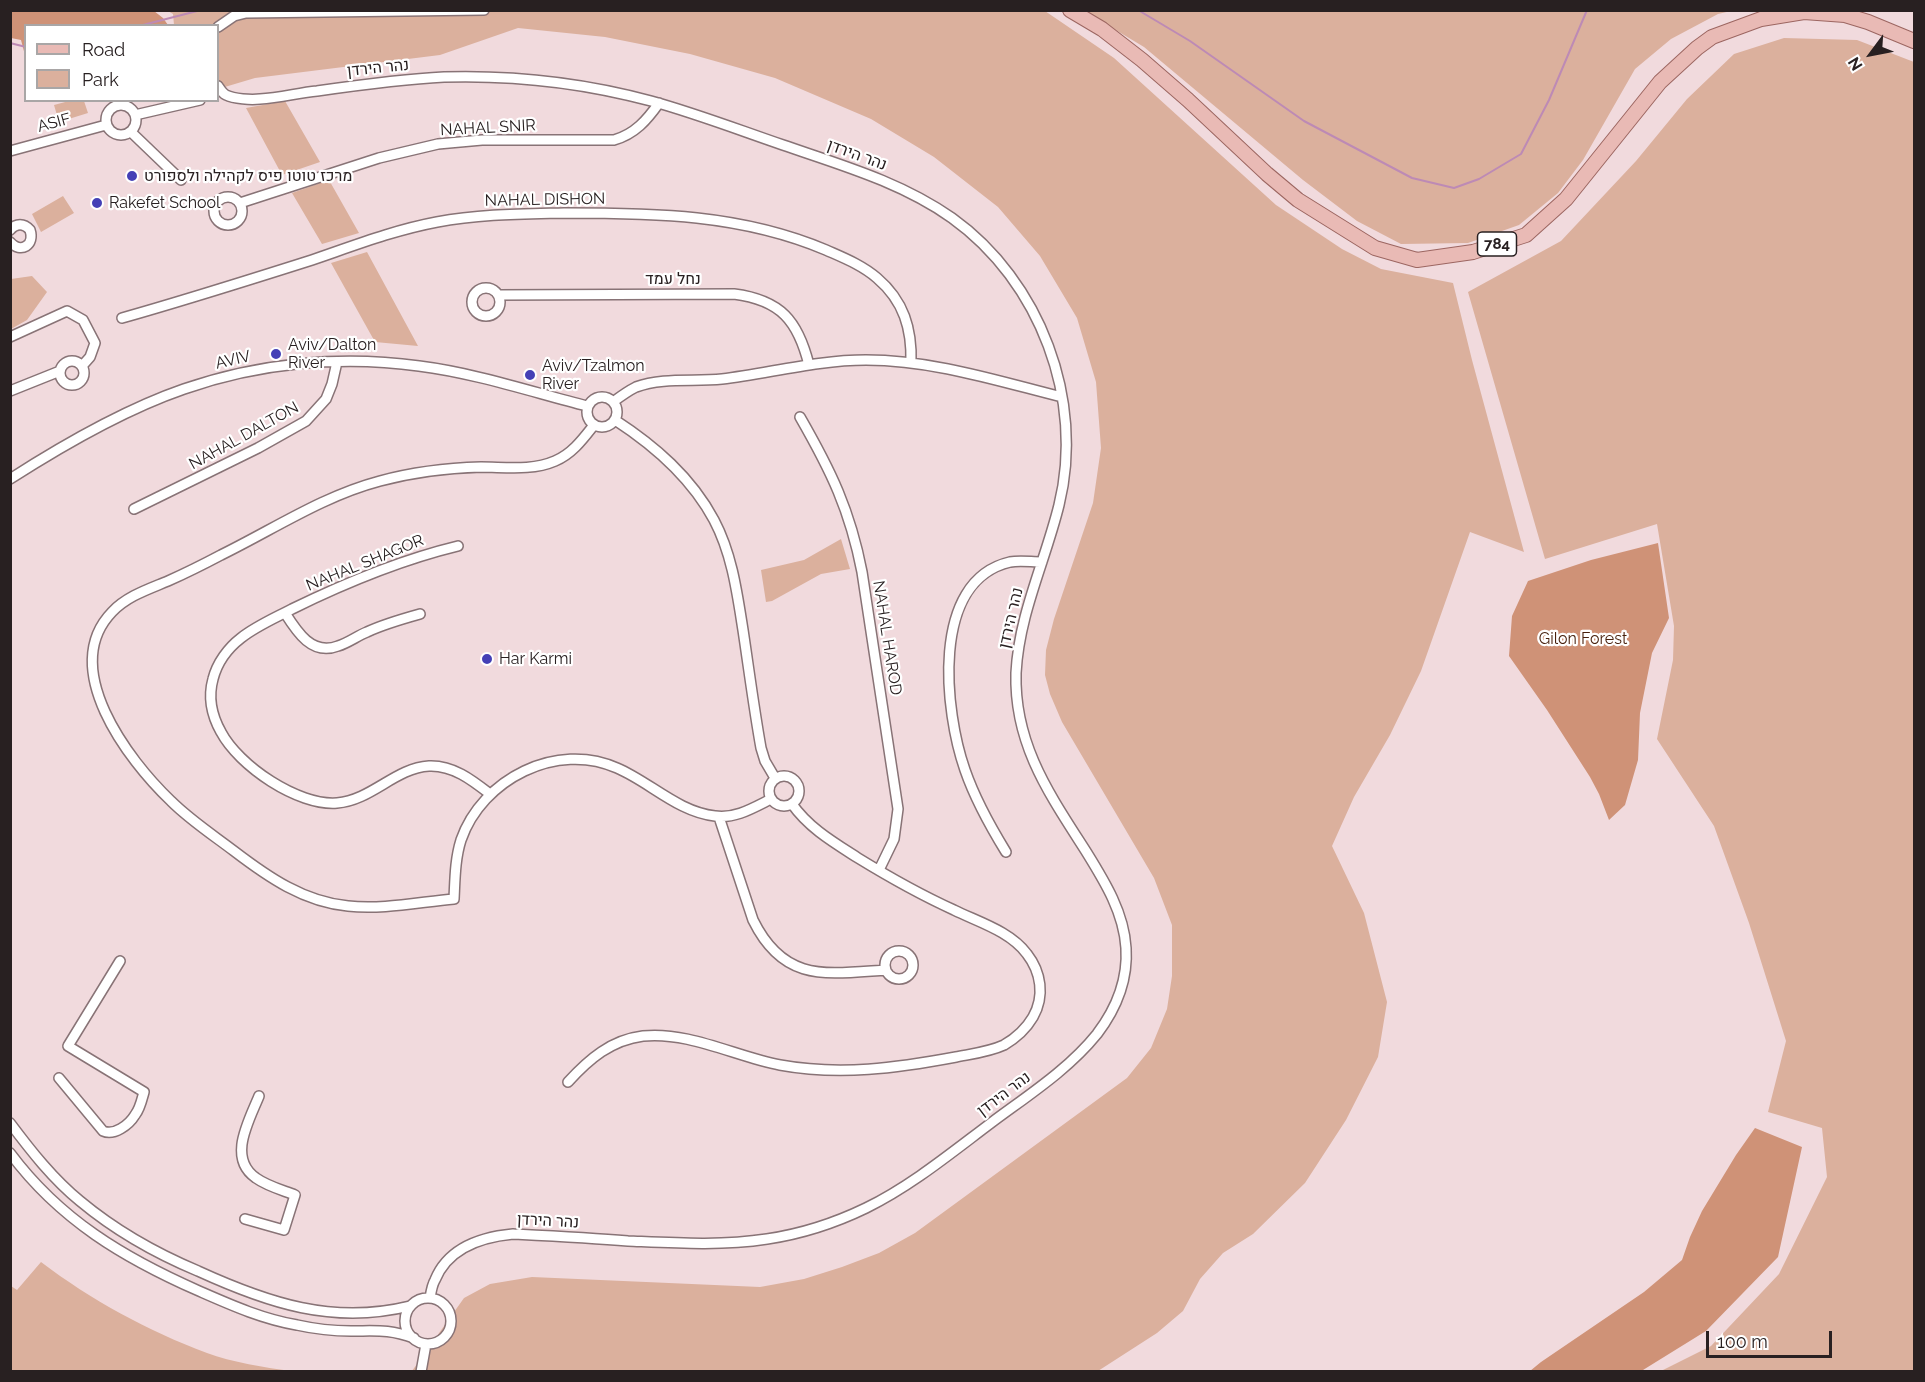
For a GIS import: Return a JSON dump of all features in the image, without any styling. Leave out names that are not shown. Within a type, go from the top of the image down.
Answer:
[{"type":"main road","name":"784","points":[[1070,10],[1102,29],[1142,60],[1298,200],[1375,248],[1417,260],[1473,252],[1526,235],[1566,199],[1660,82],[1712,37],[1761,19],[1804,12],[1845,15],[1914,41]]},
{"type":"street","points":[[219,26],[234,16],[246,13],[484,10]]},
{"type":"street","name":"נהר הירדן","points":[[222,96],[256,100],[384,82],[475,77],[562,83],[659,103],[855,169],[909,192],[955,220],[992,253],[1022,291],[1043,331],[1058,372],[1065,415],[1066,457],[1061,498],[1021,633],[1016,694],[1026,746],[1038,773],[1108,889],[1124,930],[1126,961],[1120,992],[1111,1013],[1096,1034],[1054,1077],[919,1177],[893,1194],[841,1219],[767,1239],[720,1244],[494,1235],[464,1247],[452,1257],[434,1280],[430,1298]]},
{"type":"street","points":[[135,115],[191,102]]},
{"type":"street","name":"NAHAL SNIR","points":[[240,203],[379,158],[438,144],[482,140],[614,140],[639,127],[659,103]]},
{"type":"street","points":[[117,105],[127,106],[135,115],[135,126],[125,135],[116,135],[106,125],[105,120],[109,111],[117,105]]},
{"type":"street","name":"ASIF","points":[[10,151],[106,125]]},
{"type":"street","points":[[131,132],[181,180]]},
{"type":"street","name":"NAHAL DISHON","points":[[122,318],[223,288],[384,235],[438,222],[501,215],[599,213],[674,215],[762,228],[819,248],[860,266],[886,287],[900,306],[912,342],[911,363]]},
{"type":"street","points":[[10,231],[16,225],[24,225],[30,230],[32,237],[29,244],[23,248],[16,247],[10,242]]},
{"type":"street","name":"נחל עמד","points":[[498,295],[734,294],[748,296],[770,303],[787,316],[798,332],[809,365]]},
{"type":"street","points":[[10,337],[67,311],[83,320],[94,343],[90,357],[82,366]]},
{"type":"street","points":[[10,391],[60,371],[64,363],[72,360],[82,366],[83,378],[74,385],[63,382],[60,371]]},
{"type":"street","points":[[613,402],[628,391],[651,383],[720,379],[809,365],[866,360],[911,363],[950,370],[1062,398]]},
{"type":"street","name":"AVIV","points":[[10,479],[154,400],[185,388],[250,371],[284,366],[337,362],[387,362],[420,366],[587,406]]},
{"type":"street","name":"NAHAL DALTON","points":[[134,510],[241,457],[306,421],[326,399],[337,362]]},
{"type":"street","points":[[600,396],[613,402],[617,411],[615,420],[605,427],[594,425],[587,418],[587,406],[591,400],[600,396]]},
{"type":"street","name":"NAHAL HAROD","points":[[800,417],[826,463],[842,500],[854,536],[862,572],[898,809],[894,839],[879,870]]},
{"type":"street","points":[[615,420],[662,454],[700,496],[715,520],[735,578],[761,748],[765,761],[775,778]]},
{"type":"street","points":[[594,425],[574,449],[548,464],[421,472],[381,480],[331,498],[224,554],[127,600],[106,619],[94,642],[92,668],[98,694],[114,728],[141,767],[180,810],[263,873],[299,893],[322,902],[347,906],[454,899],[455,868],[461,839],[473,815],[490,794],[511,777],[535,766],[560,760],[588,760],[615,767],[688,808],[702,814],[720,817],[745,812],[771,799]]},
{"type":"street","name":"NAHAL SHAGOR","points":[[458,546],[417,557],[376,572],[257,628],[240,639],[222,659],[213,680],[211,694],[216,721],[226,740],[239,755],[261,774],[287,791],[316,802],[337,803],[358,798],[405,772],[428,766],[438,766],[458,772],[490,794]]},
{"type":"street","points":[[1006,852],[982,811],[958,747],[950,677],[953,626],[957,611],[965,596],[982,576],[1008,562],[1042,562]]},
{"type":"street","points":[[285,613],[306,641],[325,649],[339,646],[375,629],[420,614]]},
{"type":"street","points":[[787,776],[797,783],[799,795],[792,804],[780,806],[771,799],[769,788],[775,778],[787,776]]},
{"type":"street","points":[[568,1082],[584,1065],[614,1044],[645,1036],[691,1041],[779,1065],[835,1071],[876,1070],[986,1051],[1002,1046],[1028,1026],[1036,1013],[1040,998],[1040,982],[1036,967],[1026,952],[1010,938],[922,895],[822,835],[801,817],[792,804]]},
{"type":"street","points":[[720,817],[753,920],[763,939],[776,954],[796,966],[818,972],[886,970]]},
{"type":"street","points":[[59,1078],[103,1131],[114,1133],[135,1116],[144,1092],[68,1046],[120,961]]},
{"type":"street","points":[[245,1219],[284,1230],[295,1195],[255,1178],[247,1170],[243,1160],[242,1143],[259,1096]]},
{"type":"street","points":[[10,1123],[52,1174],[79,1200],[139,1244],[251,1294],[301,1308],[352,1313],[385,1312],[430,1298],[440,1301],[445,1306],[451,1323],[448,1333],[437,1342],[426,1344],[398,1332],[387,1330],[332,1330],[284,1323],[232,1306],[130,1259],[98,1238],[67,1214],[10,1153]]},
{"type":"street","points":[[410,1306],[405,1323],[414,1338]]},
{"type":"street","points":[[422,1371],[426,1344]]},
{"type":"green space","points":[[10,11],[154,11],[167,24],[24,24],[24,51],[21,40],[11,38]]},
{"type":"green space","points":[[168,11],[1045,11],[1114,58],[1276,205],[1342,249],[1381,269],[1453,283],[1524,552],[1470,532],[1421,671],[1390,735],[1354,797],[1332,846],[1364,913],[1387,1002],[1378,1057],[1346,1120],[1305,1183],[1253,1234],[1223,1253],[1200,1279],[1183,1311],[1157,1333],[1098,1371],[412,1371],[464,1298],[490,1284],[532,1277],[760,1287],[804,1279],[879,1253],[915,1233],[1127,1078],[1151,1048],[1167,1009],[1172,976],[1172,925],[1154,878],[1062,722],[1045,675],[1046,650],[1054,619],[1093,503],[1101,448],[1096,382],[1077,318],[1040,256],[998,207],[934,157],[871,119],[775,78],[690,54],[605,37],[518,28],[440,55],[255,78],[219,89],[219,24],[174,24],[173,14]]},
{"type":"green space","points":[[1084,11],[1731,11],[1718,14],[1671,39],[1635,69],[1583,160],[1558,193],[1519,225],[1468,243],[1401,244],[1357,221],[1303,180],[1144,47]]},
{"type":"green space","points":[[1784,38],[1857,40],[1914,62],[1914,1371],[1661,1371],[1711,1346],[1779,1274],[1827,1177],[1822,1128],[1768,1112],[1786,1041],[1749,923],[1714,826],[1657,739],[1673,660],[1674,626],[1657,524],[1545,559],[1468,292],[1561,241],[1636,161],[1687,99],[1734,54]]},
{"type":"green space","points":[[285,101],[320,162],[282,175],[246,108]]},
{"type":"green space","points":[[65,102],[84,102],[88,113],[59,122],[54,105]]},
{"type":"green space","points":[[329,180],[359,233],[322,244],[292,193]]},
{"type":"green space","points":[[63,196],[74,213],[41,232],[32,214]]},
{"type":"green space","points":[[367,252],[418,346],[375,342],[331,263]]},
{"type":"green space","points":[[32,276],[47,292],[27,320],[11,329],[11,279]]},
{"type":"green space","points":[[841,539],[850,569],[821,574],[772,601],[766,602],[761,570],[804,560]]},
{"type":"green space","name":"Gilon Forest","points":[[1658,543],[1669,618],[1652,653],[1640,713],[1638,760],[1625,805],[1609,820],[1590,777],[1509,656],[1512,616],[1528,581],[1591,560]]},
{"type":"green space","points":[[1755,1128],[1802,1147],[1778,1257],[1706,1331],[1639,1372],[1530,1371],[1644,1292],[1682,1260],[1702,1211]]},
{"type":"green space","points":[[41,1262],[100,1302],[142,1325],[185,1344],[227,1359],[292,1371],[11,1371],[11,1286],[17,1290]]},
{"type":"waterway","points":[[147,24],[201,10]]},
{"type":"waterway","points":[[1138,10],[1190,41],[1304,121],[1412,178],[1454,188],[1479,179],[1521,154],[1549,100],[1587,10]]},
{"type":"waterway","points":[[10,43],[24,46]]},
{"type":"place","name":"מרכז טוטו פיס לקהילה ולספורט","points":[[132,176]]},
{"type":"place","name":"Rakefet School","points":[[97,203]]},
{"type":"place","name":"Aviv/Dalton River","points":[[276,354]]},
{"type":"place","name":"Aviv/Tzalmon River","points":[[530,375]]},
{"type":"place","name":"Har Karmi","points":[[487,659]]}]
